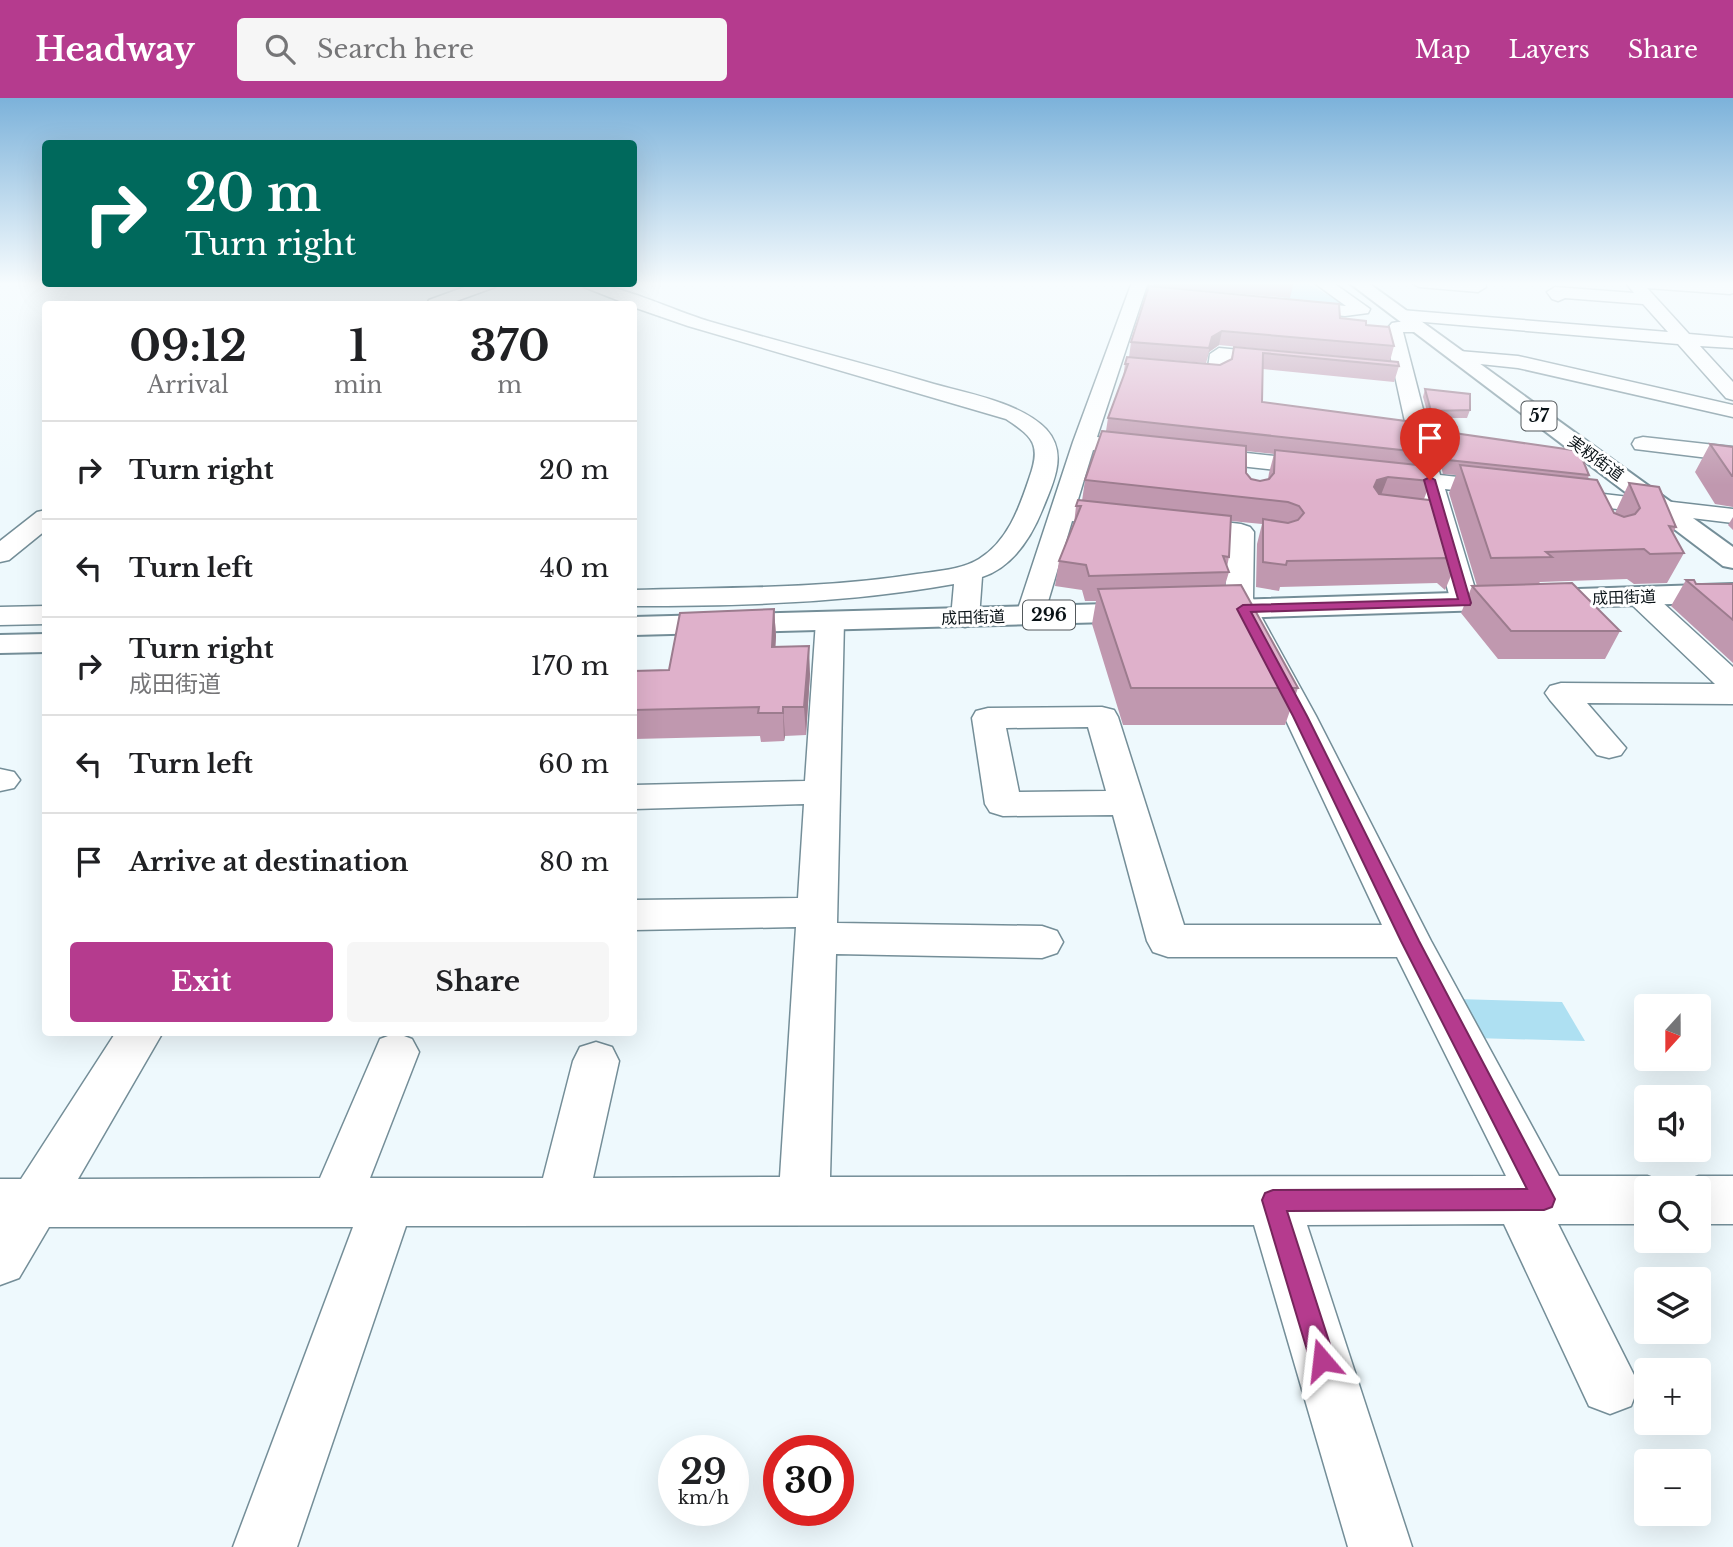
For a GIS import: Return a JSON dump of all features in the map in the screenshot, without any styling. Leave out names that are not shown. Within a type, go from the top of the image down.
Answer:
[{"type":"main road","name":"実籾街道","points":[[1449,350],[1733,559]]},
{"type":"main road","name":"成田街道","points":[[637,626],[1733,593]]},
{"type":"main road","points":[[0,644],[42,643]]},
{"type":"street","points":[[637,598],[844,592],[970,572],[990,564],[1009,546],[1026,518],[1048,457],[1048,447],[1029,425],[1013,415],[977,403],[785,350]]},
{"type":"street","points":[[1030,615],[1084,442],[1117,350]]},
{"type":"street","points":[[1349,350],[1403,362]]},
{"type":"street","points":[[1400,350],[1430,480],[1428,515],[1465,603]]},
{"type":"street","points":[[1693,350],[1733,394]]},
{"type":"street","points":[[1111,364],[1217,373],[1219,354],[1298,361]]},
{"type":"street","points":[[1459,357],[1518,362],[1733,411]]},
{"type":"street","points":[[1325,363],[1403,362]]},
{"type":"street","points":[[1084,442],[1219,447],[1254,472],[1297,455],[1357,472],[1733,516]]},
{"type":"street","points":[[1643,444],[1733,454]]},
{"type":"street","points":[[1594,500],[1604,524]]},
{"type":"street","points":[[1062,512],[1254,534],[1239,598],[1243,609],[1300,716],[1410,941],[1531,1199],[1610,1385]]},
{"type":"street","points":[[0,554],[42,520]]},
{"type":"street","points":[[965,618],[970,572]]},
{"type":"street","points":[[1640,597],[1733,684]]},
{"type":"street","points":[[0,616],[42,615]]},
{"type":"street","points":[[804,1202],[830,621]]},
{"type":"street","points":[[1609,748],[1560,693],[1733,694]]},
{"type":"street","points":[[637,797],[822,792]]},
{"type":"street","points":[[1127,803],[1168,941],[1410,941]]},
{"type":"street","points":[[637,915],[817,925],[1042,943]]},
{"type":"street","points":[[0,1259],[17,1203],[138,1036]]},
{"type":"street","points":[[265,1547],[361,1203],[396,1052]]},
{"type":"street","points":[[562,1202],[596,1061]]},
{"type":"street","points":[[1273,1200],[1380,1547]]},
{"type":"street","points":[[17,1203],[1634,1200]]},
{"type":"street","points":[[1711,1200],[1733,1200]]},
{"type":"shaded area","points":[[1457,999],[1562,1002],[1585,1041],[1475,1038]]},
{"type":"building","points":[[1234,350],[1263,350],[1398,362],[1399,366],[1263,353],[1262,402],[1413,422],[1420,452],[1108,418],[1128,364],[1125,364],[1127,357],[1220,365],[1232,359]]},
{"type":"building","points":[[1425,389],[1470,394],[1470,410],[1431,411]]},
{"type":"building","points":[[1102,431],[1246,446],[1246,473],[1251,479],[1260,481],[1269,479],[1274,473],[1275,450],[1427,466],[1431,481],[1388,477],[1377,480],[1374,487],[1379,494],[1437,501],[1456,564],[1447,558],[1287,561],[1286,565],[1263,562],[1263,519],[1288,523],[1298,520],[1304,513],[1299,506],[1288,502],[1085,480]]},
{"type":"building","points":[[1440,431],[1579,451],[1589,475],[1448,460]]},
{"type":"building","points":[[1710,444],[1733,447],[1733,476],[1732,476]]},
{"type":"building","points":[[1460,465],[1597,480],[1614,513],[1624,517],[1635,514],[1640,508],[1629,483],[1659,487],[1676,527],[1669,526],[1684,553],[1650,554],[1644,549],[1546,552],[1552,557],[1491,558]]},
{"type":"building","points":[[1078,500],[1231,516],[1229,557],[1223,556],[1229,572],[1089,576],[1086,565],[1059,561],[1081,506],[1076,506]]},
{"type":"building","points":[[1686,580],[1694,580],[1696,584],[1733,584],[1733,620]]},
{"type":"building","points":[[1572,583],[1620,631],[1511,631],[1472,586]]},
{"type":"building","points":[[1241,585],[1298,688],[1131,688],[1098,589]]},
{"type":"building","points":[[774,609],[772,647],[809,646],[804,707],[783,707],[783,713],[758,713],[759,707],[637,710],[637,671],[669,670],[680,613]]},
{"type":"route","points":[[1322,1360],[1273,1200],[1544,1199],[1410,941],[1300,716],[1243,609],[1465,603],[1430,480]]}]
